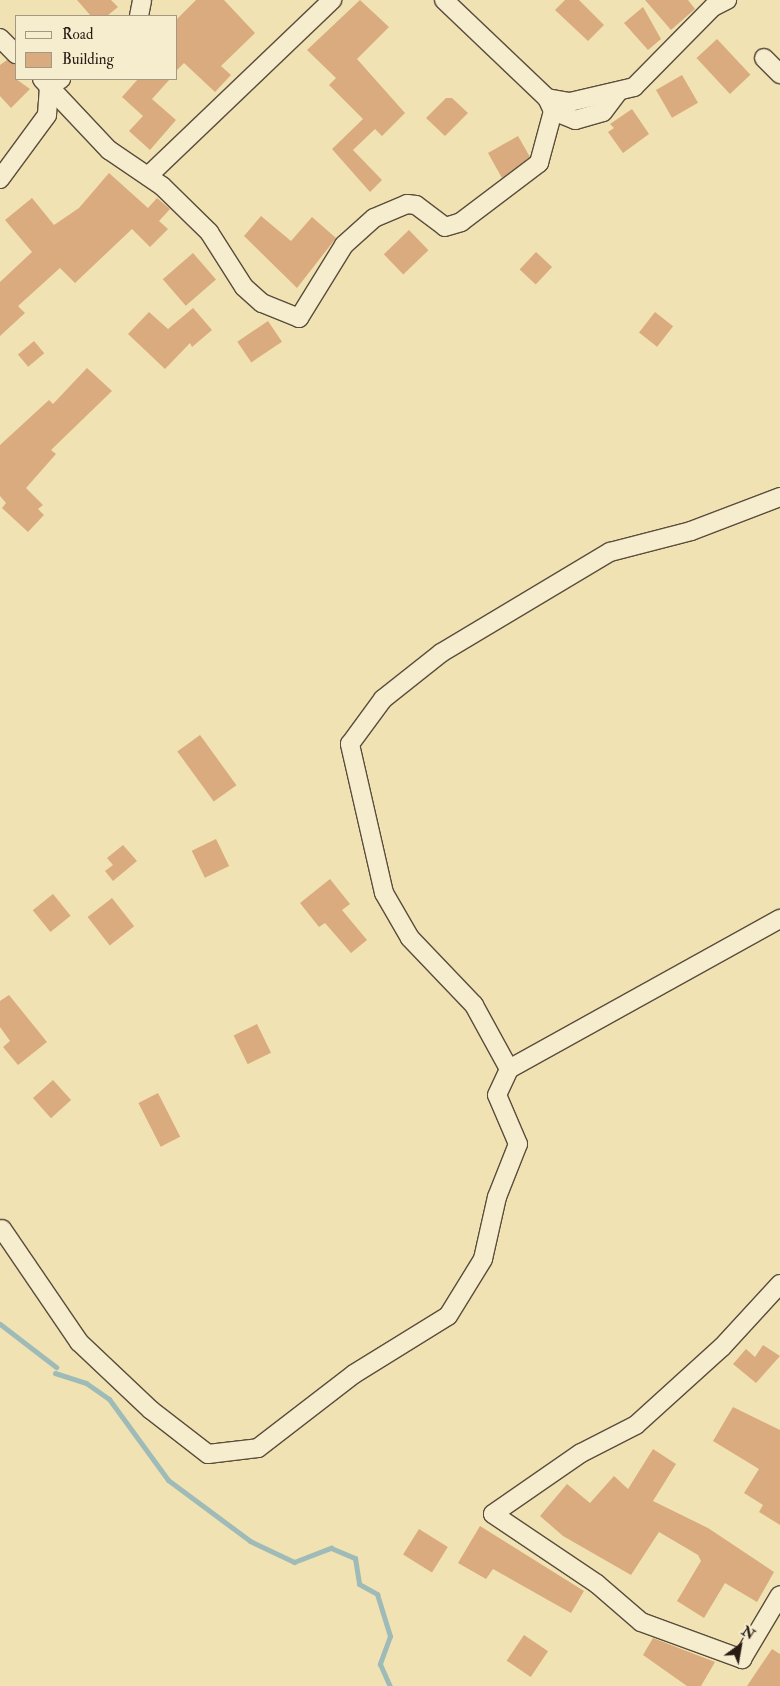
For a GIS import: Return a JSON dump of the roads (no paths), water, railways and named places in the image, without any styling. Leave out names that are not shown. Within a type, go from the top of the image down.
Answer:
[{"type":"street","points":[[139,15],[142,0]]},
{"type":"street","points":[[148,176],[332,0]]},
{"type":"street","points":[[444,0],[550,104]]},
{"type":"street","points":[[550,104],[570,102],[619,91],[645,78],[716,2]]},
{"type":"street","points":[[0,38],[15,53]]},
{"type":"street","points":[[764,58],[780,74]]},
{"type":"street","points":[[51,81],[109,150],[148,176],[209,232],[244,287],[262,303],[299,318],[344,245],[374,218],[416,205],[445,227],[461,222],[530,173],[539,163],[550,104]]},
{"type":"street","points":[[0,179],[47,115],[51,81]]},
{"type":"street","points":[[509,1069],[474,1005],[410,938],[384,894],[350,744],[384,699],[441,653],[610,552],[691,530],[780,497]]},
{"type":"street","points":[[2,1229],[79,1342],[151,1410],[208,1454],[258,1448],[354,1374],[448,1316],[483,1259],[497,1196],[518,1144],[497,1095],[509,1069],[780,919]]},
{"type":"street","points":[[780,1284],[722,1347],[636,1425],[581,1453],[493,1514],[597,1584],[641,1622],[697,1639],[742,1659],[780,1595]]},
{"type":"waterway","points":[[0,1324],[56,1367]]},
{"type":"waterway","points":[[55,1373],[86,1383],[109,1399],[168,1480],[250,1541],[294,1562],[331,1548],[355,1558],[359,1584],[377,1594],[390,1636],[380,1664],[390,1686]]}]
